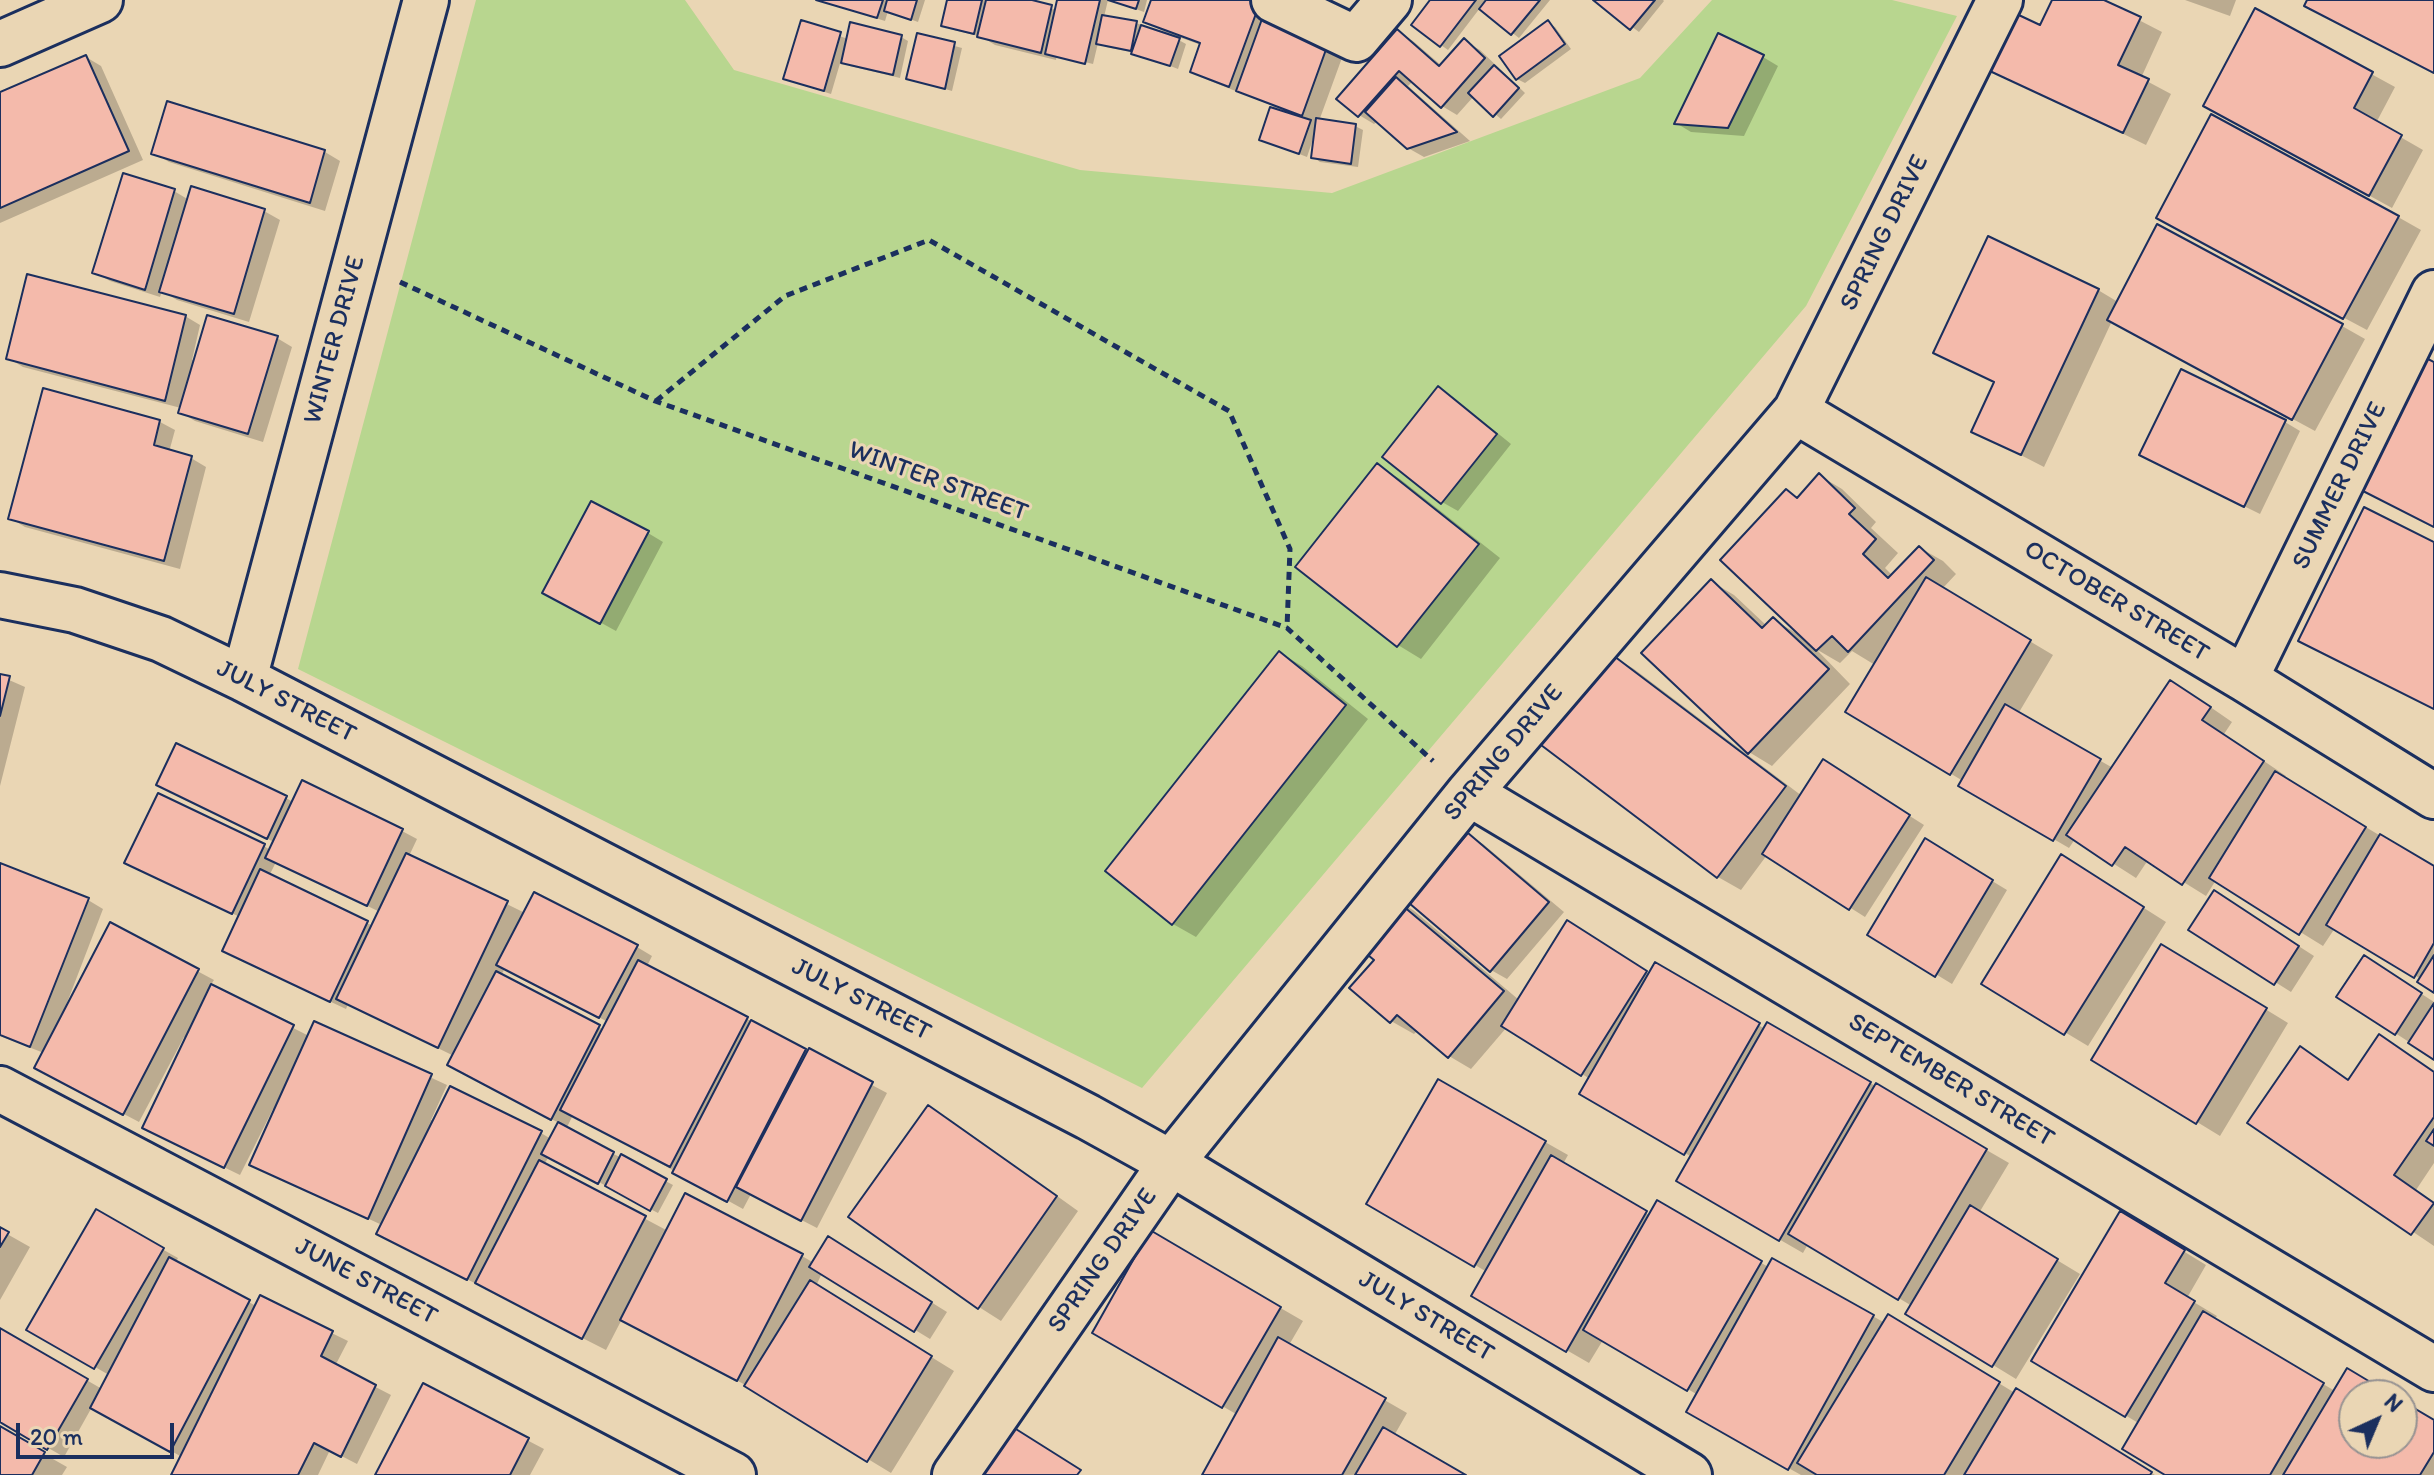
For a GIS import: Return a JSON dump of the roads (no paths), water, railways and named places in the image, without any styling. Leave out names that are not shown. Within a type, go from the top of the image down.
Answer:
[{"type":"street","points":[[0,44],[100,0]]},
{"type":"street","name":"WINTER DRIVE","points":[[244,679],[426,0]]},
{"type":"street","points":[[1274,0],[1356,39],[1389,0]]},
{"type":"street","name":"SPRING DRIVE","points":[[955,1475],[1171,1163],[1469,793],[1796,411],[2000,0]]},
{"type":"street","name":"SUMMER DRIVE","points":[[2245,679],[2434,293]]},
{"type":"street","name":"OCTOBER STREET","points":[[1796,411],[2245,679],[2434,796]]},
{"type":"street","name":"JULY STREET","points":[[0,595],[75,610],[161,639],[244,679],[1088,1117],[1171,1163],[1689,1475]]},
{"type":"street","name":"SEPTEMBER STREET","points":[[1469,793],[2434,1369]]},
{"type":"street","name":"JUNE STREET","points":[[0,1089],[733,1475]]}]
